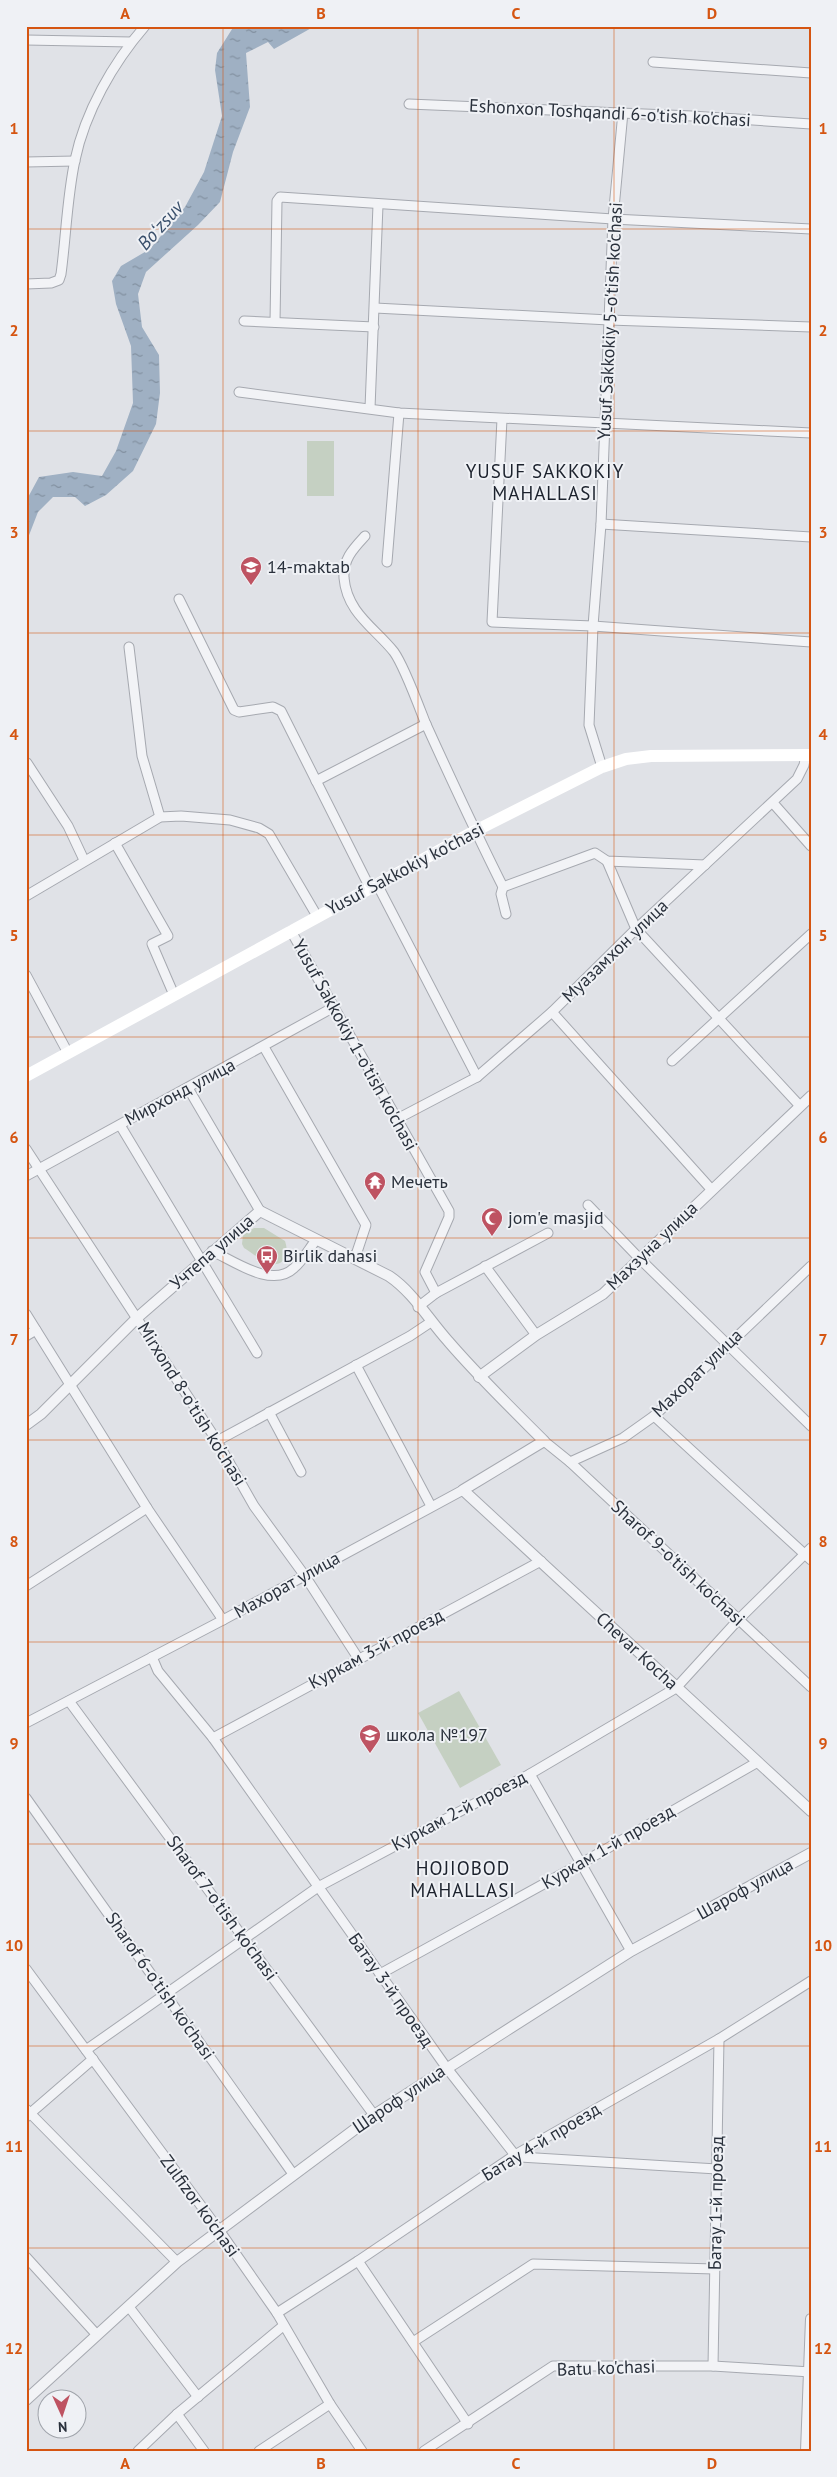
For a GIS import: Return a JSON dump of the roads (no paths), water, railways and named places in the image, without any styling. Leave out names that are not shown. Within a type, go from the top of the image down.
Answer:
[{"type":"main road","name":"Yusuf Sakkokiy ko'chasi","points":[[26,1076],[475,831],[602,767],[626,759],[651,756],[808,755]]},
{"type":"street","points":[[26,284],[51,283],[58,280],[61,274],[75,161],[85,126],[96,102],[131,42],[145,26]]},
{"type":"street","points":[[26,40],[131,42]]},
{"type":"street","points":[[653,62],[811,73]]},
{"type":"street","name":"Eshonxon Toshqandi 6-o'tish ko'chasi","points":[[409,104],[623,112],[811,124]]},
{"type":"street","name":"Yusuf Sakkokiy 5-o'tish ko'chasi","points":[[602,767],[589,725],[593,626],[602,524],[604,424],[613,219],[623,112]]},
{"type":"street","points":[[26,162],[75,161]]},
{"type":"street","points":[[275,322],[278,198],[613,219],[811,229]]},
{"type":"street","points":[[370,408],[378,205]]},
{"type":"street","points":[[375,308],[610,320],[811,327]]},
{"type":"street","points":[[244,321],[374,327]]},
{"type":"street","points":[[239,392],[399,413],[811,433]]},
{"type":"street","points":[[387,562],[399,413]]},
{"type":"street","points":[[502,419],[492,622],[593,626],[811,642]]},
{"type":"street","points":[[602,524],[811,536]]},
{"type":"street","points":[[365,536],[351,551],[344,564],[344,580],[351,603],[360,619],[395,654],[475,831],[503,887],[501,894],[506,914]]},
{"type":"street","points":[[179,599],[234,710],[239,712],[273,707],[281,711],[316,781],[477,1077]]},
{"type":"street","points":[[129,647],[142,756],[160,817]]},
{"type":"street","points":[[316,781],[426,724]]},
{"type":"street","name":"Муазамхон улица","points":[[397,1120],[477,1077],[552,1012],[636,928],[773,804],[797,779],[808,755]]},
{"type":"street","points":[[27,763],[68,826],[84,860]]},
{"type":"street","points":[[773,804],[811,846]]},
{"type":"street","points":[[26,896],[84,860],[160,817],[210,817],[259,828],[270,834],[318,916]]},
{"type":"street","points":[[115,843],[168,936],[152,944],[174,995]]},
{"type":"street","points":[[503,887],[594,853],[607,861],[705,865]]},
{"type":"street","points":[[607,861],[636,928],[800,1106]]},
{"type":"street","name":"Yusuf Sakkokiy 1-o'tish ko'chasi","points":[[291,931],[448,1211],[449,1217],[425,1272],[436,1293]]},
{"type":"street","points":[[672,1061],[811,934]]},
{"type":"street","points":[[26,975],[68,1053]]},
{"type":"street","name":"Мирхонд улица","points":[[26,1176],[334,1007]]},
{"type":"street","points":[[552,1012],[711,1189]]},
{"type":"street","points":[[264,1047],[366,1226],[355,1258]]},
{"type":"street","points":[[188,1088],[260,1211]]},
{"type":"street","name":"Махзуна улица","points":[[479,1377],[536,1335],[603,1294],[711,1189],[811,1096]]},
{"type":"street","points":[[120,1125],[257,1353]]},
{"type":"street","name":"Mirxond 8-o'tish ko'chasi","points":[[26,1149],[138,1317],[217,1441],[254,1506],[305,1576],[358,1658]]},
{"type":"street","points":[[588,1205],[811,1426]]},
{"type":"street","name":"Учтепа улица","points":[[26,1425],[41,1414],[138,1317],[260,1211],[399,1282],[418,1307],[479,1377],[544,1441]]},
{"type":"street","points":[[418,1307],[436,1293],[548,1233]]},
{"type":"street","points":[[212,1251],[257,1272],[278,1276],[294,1268],[316,1240]]},
{"type":"street","points":[[485,1266],[536,1335]]},
{"type":"street","name":"Махорат улица","points":[[570,1462],[623,1438],[654,1416],[727,1344],[811,1266]]},
{"type":"street","points":[[26,1314],[71,1383],[147,1508],[223,1620]]},
{"type":"street","points":[[217,1441],[431,1322]]},
{"type":"street","points":[[26,1336],[36,1330]]},
{"type":"street","points":[[356,1365],[431,1506]]},
{"type":"street","points":[[269,1412],[301,1472]]},
{"type":"street","points":[[654,1416],[809,1554]]},
{"type":"street","name":"Махорат улица","points":[[26,1723],[223,1620],[463,1490],[544,1441]]},
{"type":"street","name":"Sharof 9-o'tish ko'chasi","points":[[544,1441],[570,1462],[811,1687]]},
{"type":"street","name":"Chevar Kocha","points":[[463,1490],[811,1811]]},
{"type":"street","points":[[26,1586],[147,1508]]},
{"type":"street","name":"Куркам 2-й проезд","points":[[86,2050],[318,1887],[530,1774],[676,1688],[738,1620],[809,1554]]},
{"type":"street","name":"Куркам 3-й проезд","points":[[213,1738],[358,1658],[541,1561]]},
{"type":"street","name":"Батау 3-й проезд","points":[[152,1657],[158,1671],[213,1738],[446,2067],[515,2155]]},
{"type":"street","name":"Sharof 7-o'tish ko'chasi","points":[[69,1701],[374,2115]]},
{"type":"street","name":"Куркам 1-й проезд","points":[[380,1974],[580,1864],[756,1762]]},
{"type":"street","points":[[530,1774],[631,1951]]},
{"type":"street","name":"Sharof 6-o'tish ko'chasi","points":[[26,1798],[293,2174]]},
{"type":"street","name":"Шароф улица","points":[[26,2400],[177,2262],[374,2115],[446,2067],[631,1951],[811,1853]]},
{"type":"street","name":"Zulfizor ko'chasi","points":[[26,1969],[219,2230],[277,2313],[330,2404],[362,2451]]},
{"type":"street","name":"Батау 4-й проезд","points":[[277,2313],[358,2262],[515,2155],[719,2040],[811,1981]]},
{"type":"street","name":"Батау 1-й проезд","points":[[713,2366],[719,2040]]},
{"type":"street","points":[[93,2059],[28,2113],[177,2262]]},
{"type":"street","points":[[515,2155],[520,2157],[717,2169]]},
{"type":"street","points":[[28,2262],[97,2335]]},
{"type":"street","points":[[358,2262],[468,2424]]},
{"type":"street","points":[[413,2342],[533,2264],[715,2269]]},
{"type":"street","points":[[129,2307],[198,2397]]},
{"type":"street","points":[[806,2451],[811,2319]]},
{"type":"street","points":[[138,2451],[177,2414],[283,2326]]},
{"type":"street","name":"Batu ko'chasi","points":[[424,2451],[468,2424],[553,2366],[713,2366],[810,2372]]},
{"type":"street","points":[[259,2451],[330,2404]]},
{"type":"street","points":[[177,2414],[204,2451]]},
{"type":"water","points":[[234,26],[315,26],[274,49],[268,42],[246,53],[250,107],[233,152],[220,202],[198,225],[146,272],[138,294],[142,327],[159,355],[160,393],[156,424],[133,471],[106,495],[85,506],[75,497],[53,497],[38,512],[26,543],[26,501],[39,477],[73,472],[102,476],[116,451],[133,403],[131,346],[116,304],[112,281],[121,266],[150,249],[185,207],[204,172],[222,116],[215,70],[217,53]]},
{"type":"place","name":"14-maktab","points":[[251,586]]},
{"type":"place","name":"Мечеть","points":[[375,1201]]},
{"type":"place","name":"jom'e masjid","points":[[492,1237]]},
{"type":"place","name":"Birlik dahasi","points":[[267,1275]]},
{"type":"place","name":"школа №197","points":[[370,1754]]},
{"type":"district","name":"YUSUF SAKKOKIY MAHALLASI","points":[[545,482]]},
{"type":"district","name":"HOJIOBOD MAHALLASI","points":[[463,1879]]},
{"type":"water label","name":"Boʻzsuv","points":[[160,225]]}]
